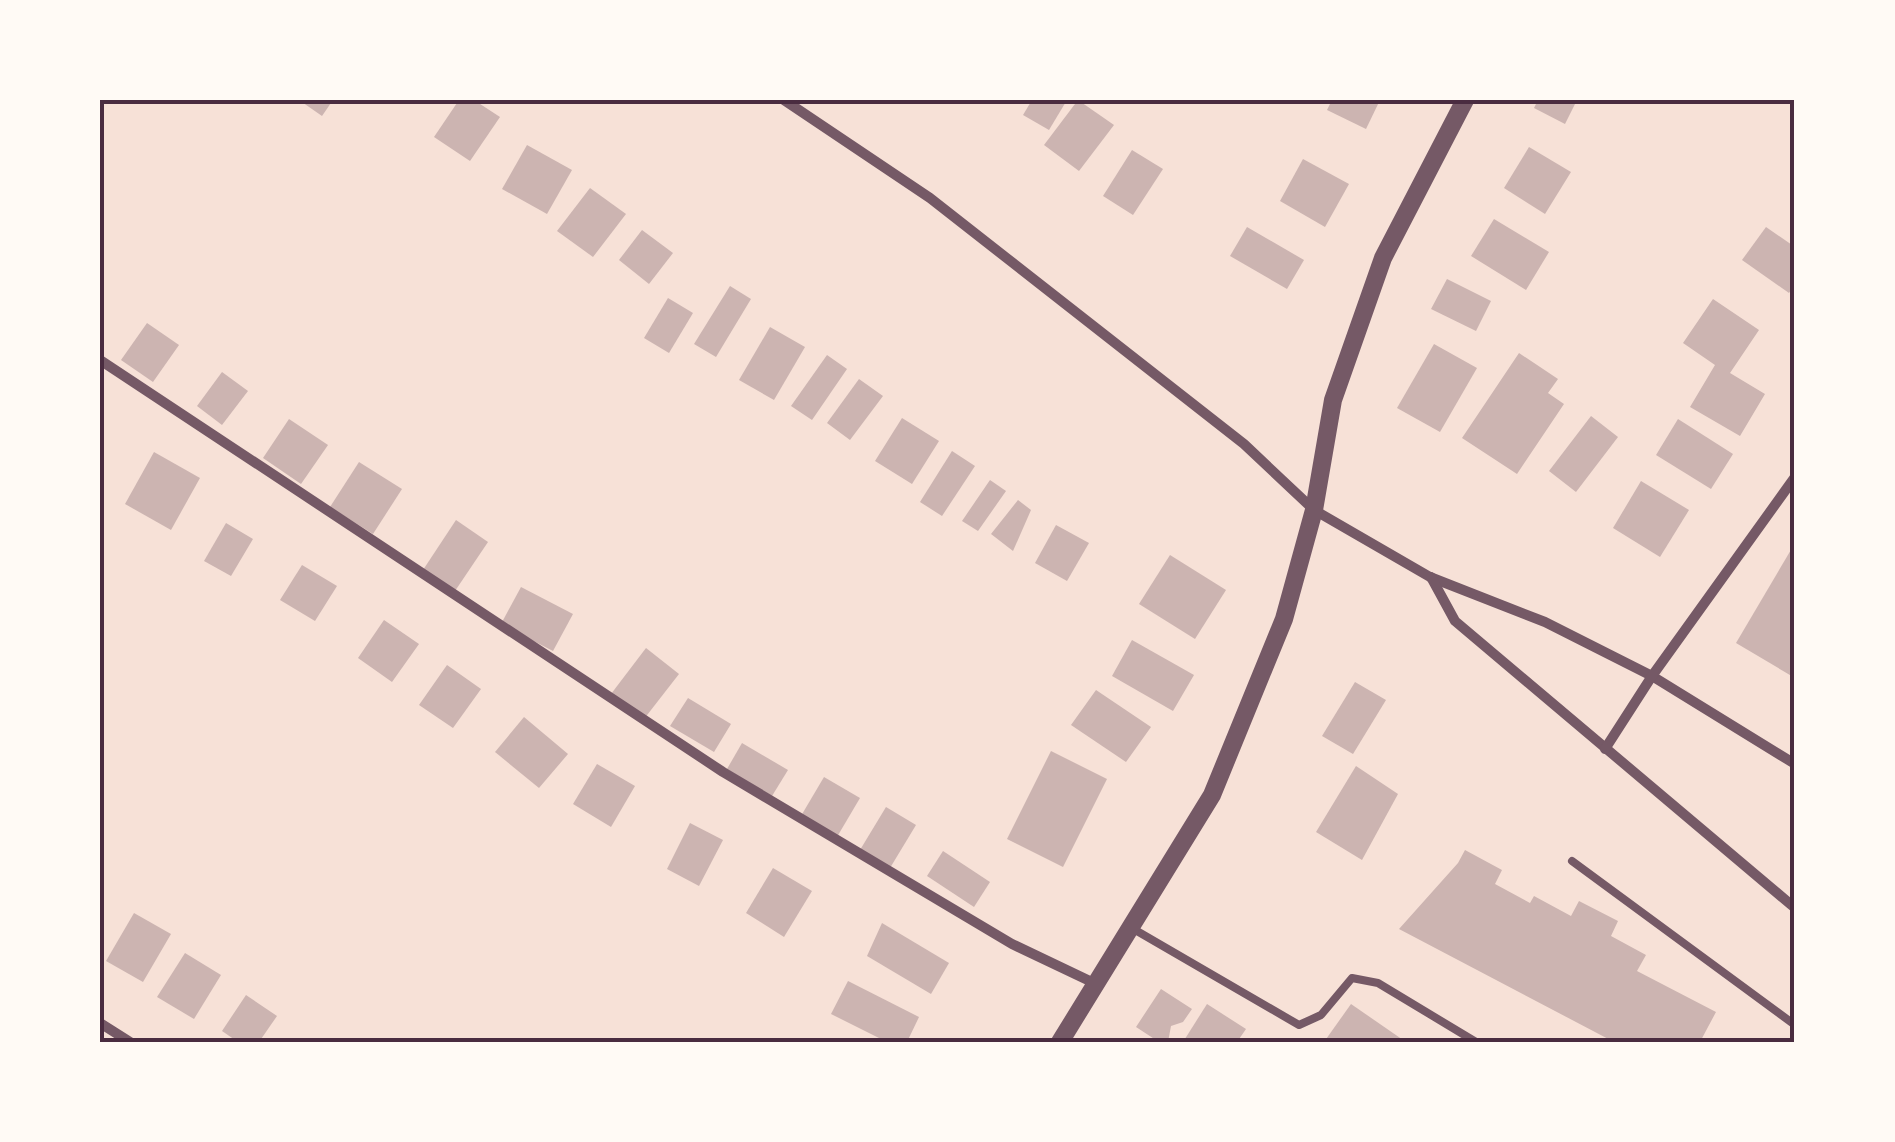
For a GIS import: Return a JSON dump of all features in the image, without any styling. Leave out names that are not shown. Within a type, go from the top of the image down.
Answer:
[{"type":"street","points":[[784,100],[930,198],[1244,444],[1314,510],[1430,576],[1545,622],[1652,676],[1795,764]]},
{"type":"street","points":[[1060,1042],[1212,795],[1284,619],[1314,510],[1333,400],[1383,258],[1465,100]]},
{"type":"street","points":[[100,360],[723,772],[1012,944],[1094,983]]},
{"type":"street","points":[[1605,749],[1652,676],[1795,477]]},
{"type":"street","points":[[1430,576],[1455,622],[1795,908]]},
{"type":"street","points":[[100,1023],[130,1042]]},
{"type":"lane","points":[[1572,862],[1795,1024]]},
{"type":"lane","points":[[1130,926],[1299,1025],[1321,1015],[1352,978],[1378,983],[1476,1042]]},
{"type":"building","points":[[299,100],[333,100],[322,116]]},
{"type":"building","points":[[459,100],[474,100],[500,117],[470,161],[434,137]]},
{"type":"building","points":[[1032,100],[1067,100],[1049,130],[1023,115]]},
{"type":"building","points":[[1078,100],[1114,125],[1079,171],[1044,145]]},
{"type":"building","points":[[1332,100],[1380,100],[1366,129],[1327,110]]},
{"type":"building","points":[[1538,100],[1577,100],[1565,124],[1534,108]]},
{"type":"building","points":[[527,145],[572,170],[547,214],[502,189]]},
{"type":"building","points":[[1529,147],[1571,172],[1545,214],[1504,188]]},
{"type":"building","points":[[1132,150],[1163,169],[1133,215],[1103,196]]},
{"type":"building","points":[[1303,159],[1349,184],[1325,227],[1280,201]]},
{"type":"building","points":[[590,188],[626,214],[593,257],[557,231]]},
{"type":"building","points":[[1494,219],[1549,252],[1526,290],[1471,256]]},
{"type":"building","points":[[1247,227],[1304,260],[1287,289],[1230,256]]},
{"type":"building","points":[[1766,227],[1795,247],[1795,284],[1789,293],[1742,260]]},
{"type":"building","points":[[642,230],[673,253],[649,284],[619,260]]},
{"type":"building","points":[[1447,279],[1491,301],[1476,331],[1431,309]]},
{"type":"building","points":[[730,286],[751,299],[716,357],[694,344]]},
{"type":"building","points":[[668,298],[693,313],[669,353],[644,338]]},
{"type":"building","points":[[1713,299],[1759,330],[1730,373],[1765,394],[1740,436],[1690,407],[1715,365],[1683,343]]},
{"type":"building","points":[[147,323],[179,345],[153,382],[121,360]]},
{"type":"building","points":[[770,327],[805,347],[774,400],[739,380]]},
{"type":"building","points":[[1434,344],[1477,368],[1440,432],[1397,408]]},
{"type":"building","points":[[1519,353],[1558,379],[1548,393],[1564,404],[1517,474],[1462,438]]},
{"type":"building","points":[[827,355],[847,369],[812,420],[791,406]]},
{"type":"building","points":[[222,372],[248,391],[222,425],[197,406]]},
{"type":"building","points":[[859,379],[883,396],[850,440],[827,423]]},
{"type":"building","points":[[1591,416],[1618,437],[1576,492],[1549,471]]},
{"type":"building","points":[[902,418],[939,441],[912,484],[875,461]]},
{"type":"building","points":[[289,419],[328,445],[301,484],[263,458]]},
{"type":"building","points":[[1678,419],[1733,454],[1711,489],[1656,455]]},
{"type":"building","points":[[952,451],[975,466],[942,516],[920,502]]},
{"type":"building","points":[[154,452],[200,478],[171,530],[125,504]]},
{"type":"building","points":[[359,462],[402,489],[373,534],[330,507]]},
{"type":"building","points":[[990,480],[1006,491],[978,531],[962,521]]},
{"type":"building","points":[[1641,481],[1689,510],[1660,557],[1613,528]]},
{"type":"building","points":[[1018,500],[1031,510],[1013,551],[991,534]]},
{"type":"building","points":[[456,520],[488,542],[455,591],[423,570]]},
{"type":"building","points":[[226,523],[253,539],[231,576],[204,561]]},
{"type":"building","points":[[1056,525],[1089,543],[1067,581],[1035,563]]},
{"type":"building","points":[[1795,543],[1795,678],[1736,643]]},
{"type":"building","points":[[1170,555],[1226,590],[1195,639],[1139,604]]},
{"type":"building","points":[[302,565],[337,586],[315,621],[280,600]]},
{"type":"building","points":[[521,587],[573,614],[553,651],[501,624]]},
{"type":"building","points":[[384,620],[419,644],[392,682],[358,658]]},
{"type":"building","points":[[1132,640],[1194,675],[1173,711],[1112,676]]},
{"type":"building","points":[[646,648],[679,674],[644,719],[611,694]]},
{"type":"building","points":[[447,665],[481,689],[453,728],[419,705]]},
{"type":"building","points":[[1355,682],[1386,700],[1353,754],[1322,736]]},
{"type":"building","points":[[1096,690],[1151,727],[1126,762],[1071,725]]},
{"type":"building","points":[[688,698],[731,724],[714,752],[670,726]]},
{"type":"building","points":[[524,717],[568,754],[539,788],[495,752]]},
{"type":"building","points":[[742,743],[788,770],[772,796],[727,769]]},
{"type":"building","points":[[1051,751],[1107,779],[1063,867],[1007,839]]},
{"type":"building","points":[[597,764],[635,786],[611,827],[573,804]]},
{"type":"building","points":[[1356,766],[1398,794],[1362,860],[1316,832]]},
{"type":"building","points":[[824,777],[860,798],[834,842],[798,821]]},
{"type":"building","points":[[886,807],[916,825],[890,868],[860,850]]},
{"type":"building","points":[[690,823],[723,840],[699,886],[667,869]]},
{"type":"building","points":[[1465,850],[1502,870],[1495,884],[1530,903],[1534,896],[1571,916],[1579,901],[1618,921],[1611,936],[1646,955],[1637,971],[1716,1012],[1700,1042],[1614,1042],[1399,929]]},
{"type":"building","points":[[943,851],[990,882],[974,907],[927,876]]},
{"type":"building","points":[[773,868],[812,891],[784,937],[746,913]]},
{"type":"building","points":[[134,913],[171,934],[143,982],[106,961]]},
{"type":"building","points":[[882,923],[949,963],[931,994],[867,956]]},
{"type":"building","points":[[185,953],[221,975],[194,1019],[157,997]]},
{"type":"building","points":[[848,981],[919,1017],[907,1042],[887,1042],[831,1014]]},
{"type":"building","points":[[1161,989],[1192,1009],[1183,1022],[1171,1026],[1168,1042],[1159,1042],[1136,1027]]},
{"type":"building","points":[[246,995],[277,1016],[259,1042],[238,1042],[222,1031]]},
{"type":"building","points":[[1207,1004],[1246,1029],[1237,1042],[1183,1042]]},
{"type":"building","points":[[1351,1004],[1406,1042],[1324,1042]]}]
